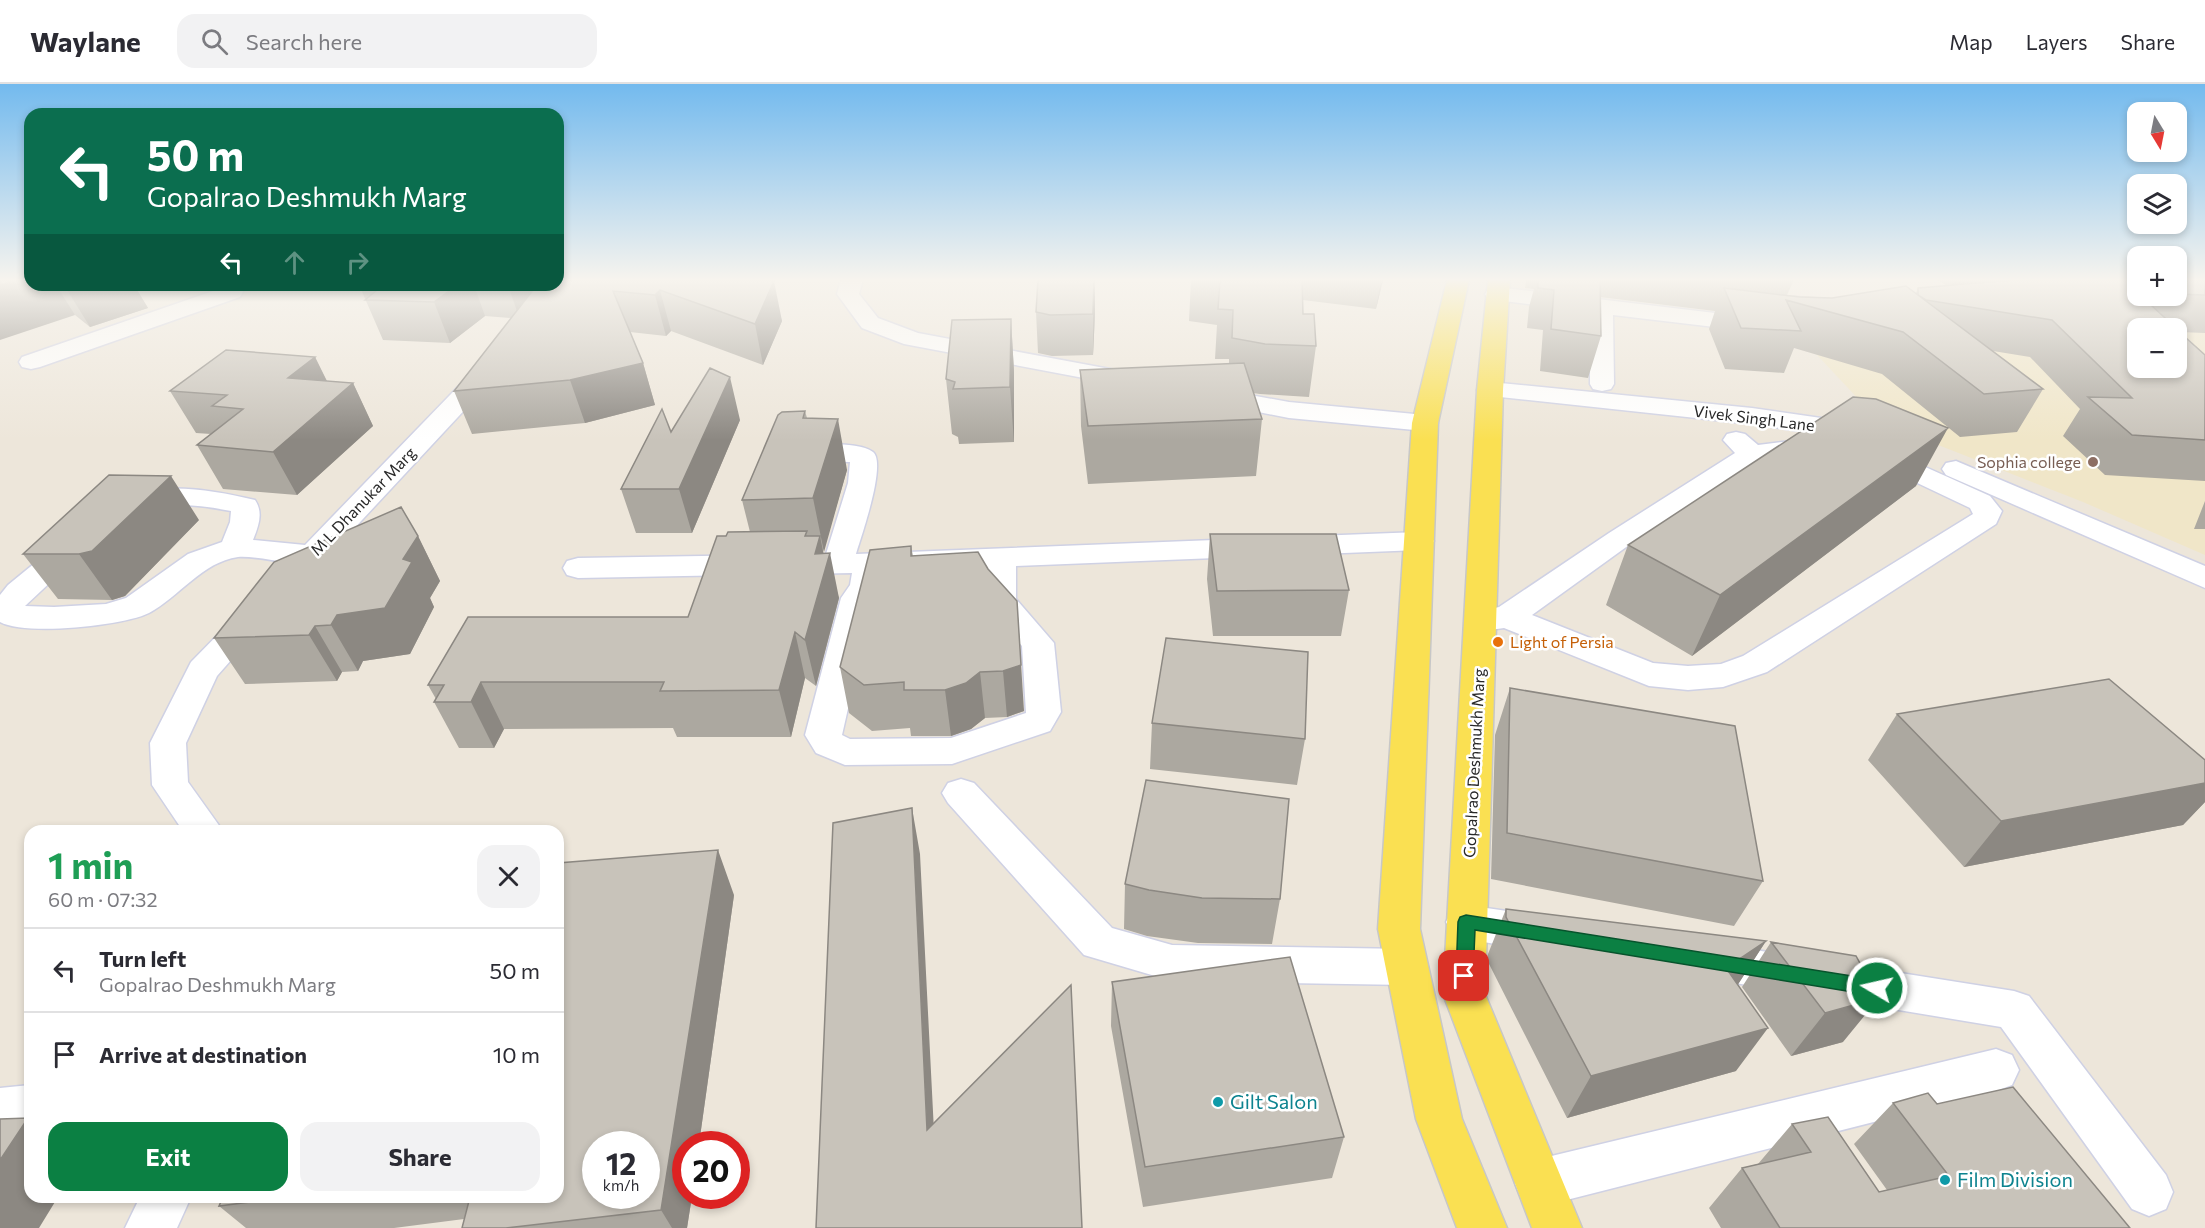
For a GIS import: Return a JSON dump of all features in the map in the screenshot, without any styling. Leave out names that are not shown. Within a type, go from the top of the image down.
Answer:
[{"type":"main road","points":[[1446,333],[1425,423],[1399,929],[1439,1119],[1482,1228]]},
{"type":"main road","name":"Gopalrao Deshmukh Marg","points":[[1494,333],[1490,390],[1494,618],[1466,922],[1464,994],[1557,1228]]},
{"type":"street","points":[[31,362],[113,333]]},
{"type":"street","points":[[897,333],[912,339],[1148,383]]},
{"type":"street","points":[[1601,333],[1602,384]]},
{"type":"street","name":"M L Dhanukar Marg","points":[[200,825],[170,785],[168,743],[203,670],[508,348]]},
{"type":"street","name":"Vivek Singh Lane","points":[[1490,390],[1703,412],[1876,434],[2205,578]]},
{"type":"street","points":[[1194,392],[1289,410],[1425,423]]},
{"type":"street","points":[[1703,412],[1752,454]]},
{"type":"street","points":[[1837,443],[1852,444],[1870,450],[1971,497],[1980,502],[1988,511],[1986,518],[1755,664],[1723,675],[1688,678],[1648,674],[1494,618],[1752,454],[1837,443]]},
{"type":"street","points":[[775,461],[783,455],[797,453],[855,454],[864,458],[853,563],[865,586],[857,598],[823,735],[829,744],[845,752],[952,751],[1038,722],[1044,712],[1038,643],[1000,599],[1001,559]]},
{"type":"street","points":[[235,548],[245,522],[245,506],[224,501],[168,496],[143,499],[125,504],[19,592],[8,606],[12,616],[54,618],[96,615],[137,606],[199,561],[235,548],[312,555]]},
{"type":"street","points":[[733,566],[746,534]]},
{"type":"street","points":[[578,568],[1001,559],[1419,541]]},
{"type":"street","points":[[961,793],[1100,942],[1172,963],[1407,967]]},
{"type":"street","points":[[1466,922],[1584,941]]},
{"type":"street","points":[[1666,954],[2014,1010],[2149,1192]]},
{"type":"street","points":[[1539,1183],[1996,1070]]},
{"type":"street","points":[[0,1110],[24,1108]]},
{"type":"street","points":[[150,1228],[164,1203]]},
{"type":"shaded area","name":"Sophia college","points":[[1838,333],[2127,333],[2127,378],[2187,378],[2187,333],[2205,333],[2205,555],[2083,502],[1880,422],[1801,338]]},
{"type":"building","points":[[499,333],[631,333],[643,363],[570,380],[454,391]]},
{"type":"building","points":[[951,333],[1011,333],[1010,387],[953,389],[955,382],[946,379]]},
{"type":"building","points":[[1232,333],[1315,333],[1316,346],[1265,344],[1232,338]]},
{"type":"building","points":[[1582,333],[1601,333],[1601,336]]},
{"type":"building","points":[[1905,333],[1969,333],[2043,389],[1984,394]]},
{"type":"building","points":[[2066,333],[2127,333],[2127,378],[2187,378],[2187,339],[2205,355],[2205,440],[2132,435],[2088,397],[2132,398]]},
{"type":"building","points":[[226,350],[315,357],[288,378],[353,383],[273,452],[197,445],[243,409],[212,406],[227,395],[170,391]]},
{"type":"building","points":[[1244,363],[1262,419],[1088,426],[1080,370]]},
{"type":"building","points":[[710,368],[730,377],[679,489],[621,489],[662,409],[671,432]]},
{"type":"building","points":[[1853,397],[1876,399],[1948,428],[1720,595],[1628,545]]},
{"type":"building","points":[[805,411],[803,418],[838,419],[813,498],[742,500],[778,415],[782,412]]},
{"type":"building","points":[[109,475],[171,476],[92,551],[79,554],[23,554]]},
{"type":"building","points":[[401,507],[418,536],[403,559],[412,562],[385,608],[337,615],[331,625],[315,626],[309,635],[214,638],[274,562]]},
{"type":"building","points":[[807,531],[805,536],[820,536],[815,554],[830,553],[805,640],[795,632],[779,690],[660,691],[664,682],[481,682],[471,702],[434,702],[444,685],[428,685],[468,617],[688,617],[717,536],[726,536],[728,532]]},
{"type":"building","points":[[1210,534],[1336,534],[1349,590],[1217,591]]},
{"type":"building","points":[[911,546],[911,556],[978,552],[988,569],[1017,601],[1021,665],[1003,671],[980,672],[966,683],[945,690],[904,690],[904,682],[864,685],[840,667],[870,550]]},
{"type":"building","points":[[1166,638],[1308,652],[1305,739],[1152,723]]},
{"type":"building","points":[[2109,679],[2205,760],[2205,783],[2001,821],[1897,714]]},
{"type":"building","points":[[1510,688],[1735,726],[1763,881],[1507,833]]},
{"type":"building","points":[[1146,780],[1289,799],[1280,899],[1202,898],[1125,884]]},
{"type":"building","points":[[912,808],[927,1130],[1071,985],[1082,1228],[816,1228],[833,823]]},
{"type":"building","points":[[718,850],[661,1210],[506,1228],[462,1228],[468,1203],[564,1203],[564,863]]},
{"type":"building","points":[[1506,909],[1766,941],[1726,968],[1768,1028],[1591,1076],[1506,917]]},
{"type":"building","points":[[1771,942],[1856,956],[1879,998],[1825,1013]]},
{"type":"building","name":"Gilt Salon","points":[[1290,957],[1344,1137],[1145,1167],[1112,982]]},
{"type":"building","points":[[2013,1087],[2130,1228],[1780,1228],[1742,1168],[1811,1152],[1792,1124],[1828,1117],[1879,1192],[1949,1176],[1893,1103],[1928,1093],[1937,1104]]},
{"type":"building","points":[[24,1118],[24,1124],[0,1160],[0,1119]]},
{"type":"building","points":[[220,1203],[242,1203],[219,1206]]},
{"type":"place","name":"Sophia college","points":[[2093,462]]},
{"type":"place","name":"Light of Persia","points":[[1498,642]]},
{"type":"place","name":"Gilt Salon","points":[[1218,1102]]},
{"type":"place","name":"Film Division","points":[[1945,1180]]},
{"type":"route","points":[[1464,976],[1466,922],[1877,988]]}]
